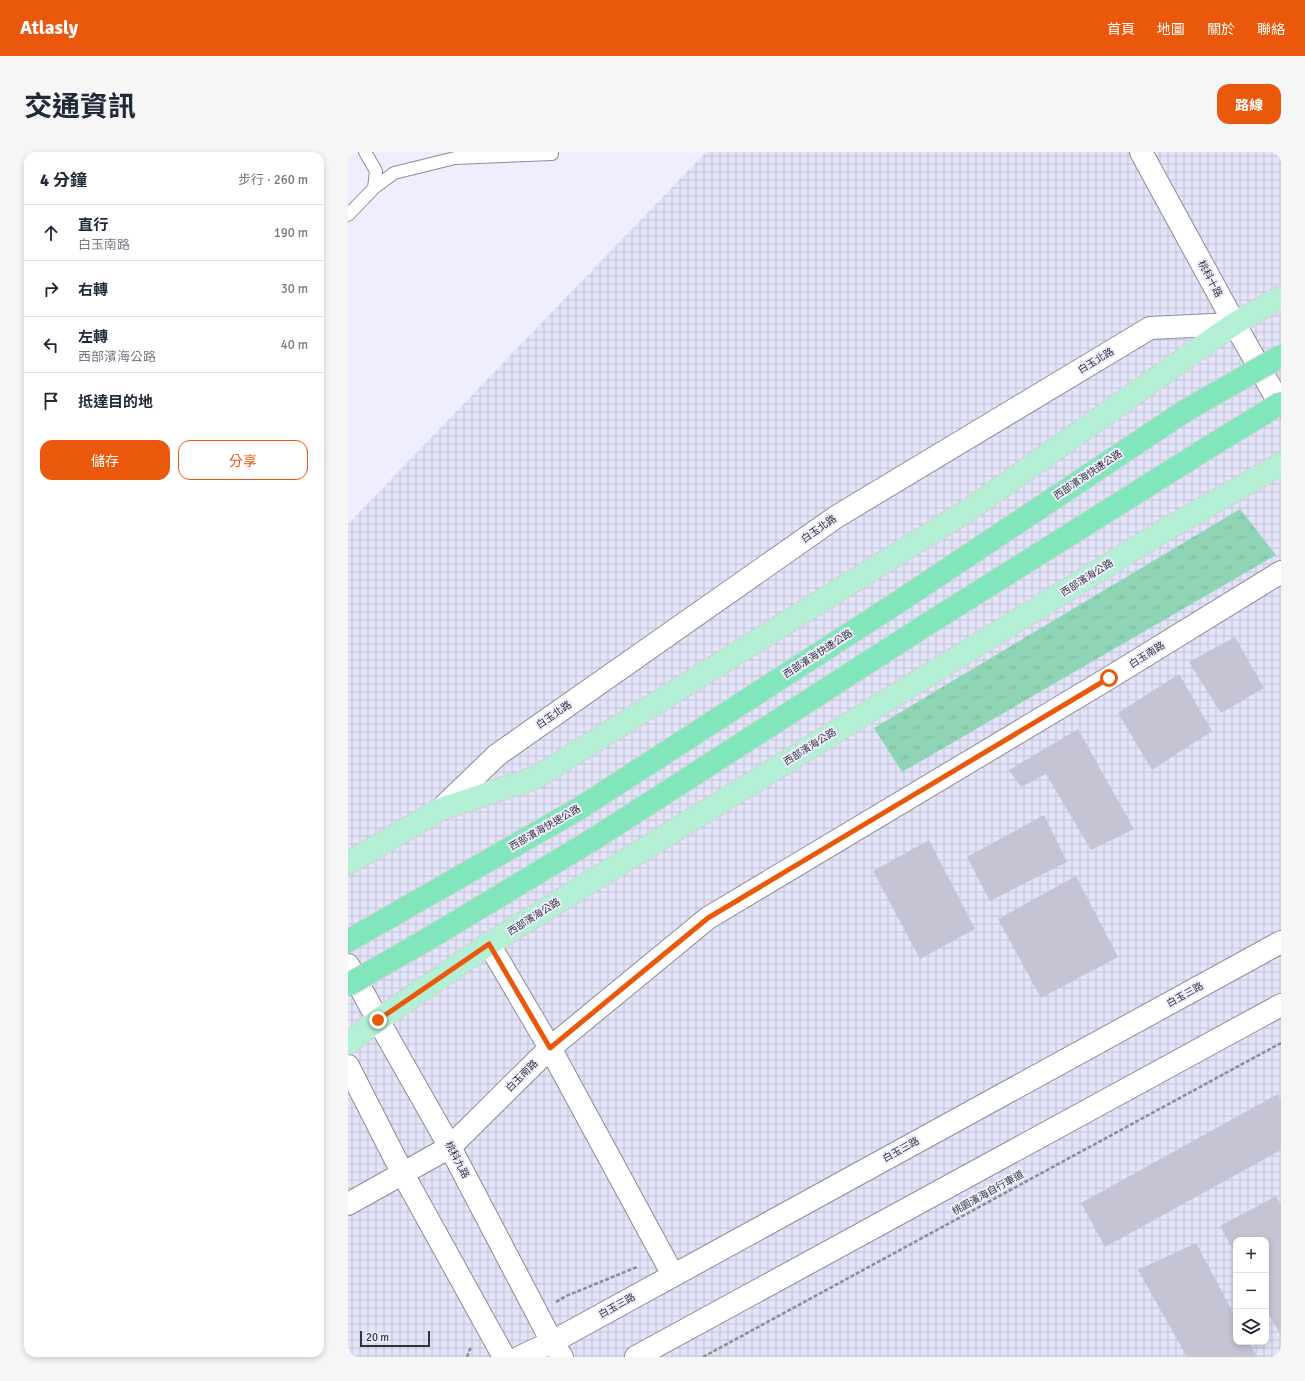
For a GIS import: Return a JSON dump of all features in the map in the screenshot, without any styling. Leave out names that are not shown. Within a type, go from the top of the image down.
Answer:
[{"type":"highway","name":"西部濱海快速公路","points":[[348,941],[580,808],[903,599],[1185,411],[1281,356]]},
{"type":"highway","points":[[348,985],[433,936],[597,837],[933,621],[1209,447],[1281,404]]},
{"type":"main road","points":[[348,863],[441,809],[535,778],[970,509],[1234,324],[1281,297]]},
{"type":"main road","name":"西部濱海公路","points":[[348,1043],[378,1020],[489,944],[1165,530],[1281,464]]},
{"type":"street","name":"桃科十路","points":[[1141,152],[1234,324],[1281,404]]},
{"type":"street","name":"白玉北路","points":[[441,809],[497,754],[836,517],[1150,328],[1234,324]]},
{"type":"street","name":"白玉南路","points":[[348,1204],[450,1147],[550,1048],[708,918],[1109,678],[1281,572]]},
{"type":"street","name":"白玉三路","points":[[520,1357],[557,1349],[673,1275],[1281,942]]},
{"type":"street","points":[[489,944],[550,1048],[673,1275]]},
{"type":"street","name":"桃科九路","points":[[348,965],[450,1147],[557,1349]]},
{"type":"street","points":[[636,1357],[1281,1006]]},
{"type":"street","points":[[348,1066],[403,1174],[504,1357]]},
{"type":"lane","points":[[365,152],[376,171],[374,188]]},
{"type":"lane","points":[[348,215],[374,188],[394,172],[455,158],[552,154]]},
{"type":"path","name":"桃園濱海自行車道","points":[[703,1357],[1281,1043]]},
{"type":"shaded area","points":[[706,152],[1281,152],[1281,1357],[348,1357],[348,524]]},
{"type":"green space","points":[[1240,509],[1276,555],[902,772],[874,728]]},
{"type":"building","points":[[1235,637],[1264,688],[1221,713],[1189,662]]},
{"type":"building","points":[[1179,674],[1212,731],[1152,770],[1118,713]]},
{"type":"building","points":[[1078,729],[1134,829],[1091,850],[1046,774],[1021,787],[1009,770]]},
{"type":"building","points":[[1044,815],[1067,862],[990,901],[967,857]]},
{"type":"building","points":[[929,840],[975,929],[920,959],[873,871]]},
{"type":"building","points":[[1076,876],[1118,957],[1041,998],[998,919]]},
{"type":"building","points":[[1278,1094],[1281,1100],[1281,1150],[1105,1247],[1081,1203]]},
{"type":"building","points":[[1276,1196],[1281,1205],[1281,1336],[1269,1314],[1269,1237],[1233,1237],[1233,1250],[1220,1226]]},
{"type":"building","points":[[1196,1243],[1233,1312],[1233,1345],[1251,1345],[1257,1357],[1187,1357],[1138,1270]]},
{"type":"route","points":[[378,1020],[489,944],[550,1048],[708,918],[1109,678]]}]
